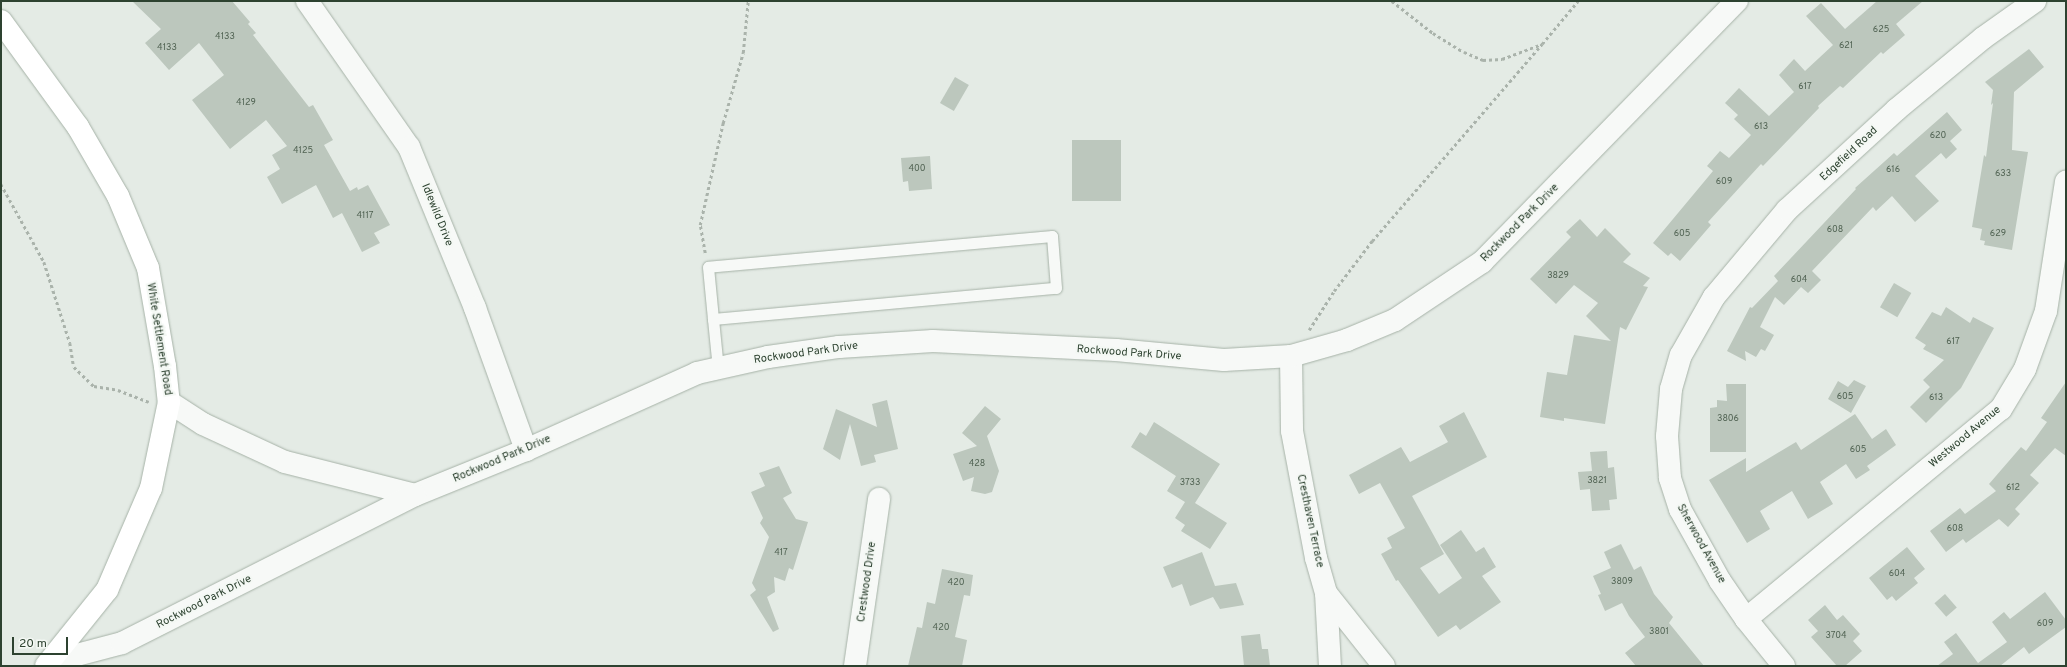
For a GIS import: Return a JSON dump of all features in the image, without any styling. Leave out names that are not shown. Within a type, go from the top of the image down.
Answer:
[{"type":"main road","name":"White Settlement Road","points":[[1,21],[78,127],[118,196],[148,268],[169,402],[151,488],[107,590],[48,664]]},
{"type":"street","name":"Idlewild Drive","points":[[307,1],[409,147],[475,308],[526,450]]},
{"type":"street","name":"Rockwood Park Drive","points":[[48,664],[122,643],[415,495],[526,450],[697,373],[768,357],[839,347],[933,341],[1116,350],[1224,360],[1291,356],[1347,340],[1395,320],[1482,262],[1737,1]]},
{"type":"street","name":"Edgefield Road","points":[[1691,335],[1714,297],[1787,210],[1896,110],[1983,38],[2035,1]]},
{"type":"street","name":"Westwood Avenue","points":[[1746,619],[2001,409],[2025,369],[2046,311],[2066,182]]},
{"type":"street","name":"Sherwood Avenue","points":[[1691,335],[1682,355],[1671,389],[1667,436],[1670,478],[1680,509],[1720,581],[1746,619],[1784,666]]},
{"type":"street","name":"Cresthaven Terrace","points":[[1291,356],[1292,431],[1316,558],[1326,593],[1384,666]]},
{"type":"street","points":[[169,402],[203,424],[285,462],[415,495]]},
{"type":"street","name":"Crestwood Drive","points":[[855,666],[879,499]]},
{"type":"street","points":[[1326,593],[1330,666]]},
{"type":"lane","points":[[713,319],[1056,288],[1052,236],[708,267],[713,319],[718,369]]},
{"type":"path","points":[[708,267],[700,225],[723,123],[744,53],[748,1]]},
{"type":"path","points":[[1392,1],[1433,33],[1464,52],[1483,60],[1502,59],[1542,44]]},
{"type":"path","points":[[1291,356],[1334,291],[1372,241],[1578,1]]},
{"type":"path","points":[[1,184],[44,262],[70,343],[74,367],[94,386],[118,390],[146,402],[169,402]]},
{"type":"building","points":[[132,1],[232,1],[250,22],[248,24],[256,33],[253,35],[309,107],[313,105],[333,140],[324,145],[350,191],[357,187],[358,190],[368,185],[390,225],[374,233],[380,243],[362,252],[342,213],[333,218],[316,185],[282,204],[267,177],[280,169],[272,155],[287,146],[266,120],[230,149],[192,100],[224,75],[199,43],[169,70],[145,43],[161,29]]},
{"type":"building","points":[[1877,1],[1923,1],[1896,24],[1905,35],[1883,54],[1881,52],[1843,88],[1840,86],[1818,106],[1819,108],[1763,166],[1761,164],[1708,222],[1711,225],[1680,261],[1671,253],[1668,256],[1653,243],[1713,171],[1707,166],[1720,151],[1729,158],[1751,135],[1734,119],[1738,115],[1725,103],[1739,88],[1769,116],[1794,92],[1779,75],[1794,59],[1805,71],[1833,45],[1806,16],[1821,3],[1845,29]]},
{"type":"building","points":[[2029,49],[2044,67],[2014,92],[2012,150],[2028,152],[2012,250],[1984,245],[1985,241],[1980,240],[1982,229],[1972,227],[1984,155],[1986,157],[1993,103],[1991,105],[1993,90],[1985,82]]},
{"type":"building","points":[[955,77],[969,85],[954,111],[940,103]]},
{"type":"building","points":[[1947,112],[1962,130],[1950,141],[1957,149],[1946,159],[1941,153],[1915,176],[1939,201],[1915,222],[1892,196],[1876,211],[1873,207],[1812,271],[1821,280],[1808,293],[1801,287],[1784,305],[1775,297],[1760,327],[1774,335],[1765,351],[1761,349],[1756,357],[1745,351],[1746,361],[1727,351],[1750,307],[1752,308],[1778,281],[1774,276],[1856,189],[1855,188],[1894,153],[1897,156]]},
{"type":"building","points":[[1072,140],[1121,140],[1121,201],[1072,201]]},
{"type":"building","points":[[930,156],[932,189],[909,191],[908,181],[903,182],[901,158]]},
{"type":"building","points":[[1580,219],[1597,237],[1605,228],[1631,254],[1623,262],[1650,278],[1643,286],[1648,287],[1626,330],[1620,327],[1605,424],[1564,418],[1564,421],[1540,417],[1547,372],[1567,375],[1574,335],[1611,341],[1586,316],[1598,303],[1574,285],[1556,304],[1530,279],[1571,237],[1566,232]]},
{"type":"building","points":[[1894,283],[1911,293],[1897,317],[1880,307]]},
{"type":"building","points":[[1946,307],[1970,323],[1973,317],[1994,328],[1961,388],[1926,423],[1910,407],[1930,387],[1923,380],[1944,360],[1923,349],[1926,345],[1915,338],[1932,312],[1941,316]]},
{"type":"building","points":[[1854,380],[1866,386],[1851,413],[1828,399],[1838,381],[1848,387]]},
{"type":"building","points":[[2066,382],[2066,456],[2055,448],[2030,475],[2039,483],[2015,509],[2020,514],[2008,527],[1999,519],[1966,543],[1963,539],[1946,552],[1930,531],[1960,508],[1965,514],[1996,491],[1989,484],[2021,447],[2026,451],[2047,422],[2041,418]]},
{"type":"building","points":[[1726,384],[1746,384],[1746,452],[1710,452],[1710,408],[1717,407],[1717,400],[1727,401]]},
{"type":"building","points":[[887,400],[898,449],[874,455],[876,462],[861,466],[850,424],[840,460],[823,449],[836,409],[877,427],[872,404]]},
{"type":"building","points":[[985,406],[1001,419],[987,436],[999,471],[992,492],[985,494],[971,491],[974,477],[963,481],[953,454],[977,446],[962,433]]},
{"type":"building","points":[[1464,412],[1487,457],[1412,496],[1444,554],[1420,568],[1439,594],[1462,578],[1440,545],[1461,530],[1476,552],[1484,547],[1496,567],[1482,576],[1501,602],[1460,630],[1456,625],[1438,637],[1398,580],[1396,581],[1381,554],[1392,548],[1387,538],[1405,528],[1380,483],[1359,494],[1349,475],[1401,447],[1410,462],[1448,442],[1439,426]]},
{"type":"building","points":[[1855,414],[1872,439],[1886,429],[1896,445],[1867,466],[1870,470],[1856,479],[1846,464],[1820,482],[1833,504],[1808,519],[1792,491],[1760,511],[1770,529],[1747,543],[1709,480],[1746,458],[1746,472],[1796,442],[1801,450]]},
{"type":"building","points":[[1154,422],[1220,464],[1195,503],[1227,523],[1210,549],[1181,531],[1185,525],[1175,518],[1185,502],[1167,491],[1176,476],[1131,447],[1140,432],[1146,436]]},
{"type":"building","points":[[1607,451],[1608,468],[1614,467],[1617,499],[1609,500],[1610,510],[1592,511],[1590,489],[1580,490],[1578,472],[1592,471],[1590,452]]},
{"type":"building","points":[[779,466],[792,493],[783,498],[796,519],[808,522],[793,570],[789,568],[785,581],[774,577],[775,592],[767,597],[779,629],[773,632],[750,595],[756,590],[752,583],[769,537],[760,523],[763,518],[751,492],[765,486],[759,473]]},
{"type":"building","points":[[1621,544],[1634,570],[1641,566],[1654,594],[1673,617],[1669,623],[1704,666],[1636,666],[1625,653],[1645,637],[1629,616],[1622,603],[1605,611],[1598,595],[1601,594],[1593,576],[1611,568],[1604,552]]},
{"type":"building","points":[[1907,547],[1925,569],[1914,578],[1918,583],[1896,601],[1892,596],[1887,600],[1869,578]]},
{"type":"building","points":[[1202,552],[1215,586],[1236,583],[1244,605],[1220,609],[1213,597],[1190,606],[1182,584],[1172,588],[1163,567]]},
{"type":"building","points":[[942,569],[973,575],[970,596],[964,595],[955,637],[967,640],[962,666],[908,666],[917,627],[922,628],[927,602],[935,604]]},
{"type":"building","points":[[2045,592],[2066,620],[2066,627],[2029,654],[2024,647],[2000,666],[1937,666],[1953,654],[1944,642],[1956,633],[1978,663],[2007,642],[1992,622],[2004,612],[2010,619]]},
{"type":"building","points":[[1945,594],[1957,608],[1946,617],[1934,603]]},
{"type":"building","points":[[1825,605],[1837,620],[1843,615],[1860,634],[1853,641],[1862,651],[1845,666],[1837,666],[1811,637],[1818,631],[1808,620]]},
{"type":"building","points":[[1260,634],[1262,649],[1268,649],[1270,666],[1244,666],[1241,636]]}]
